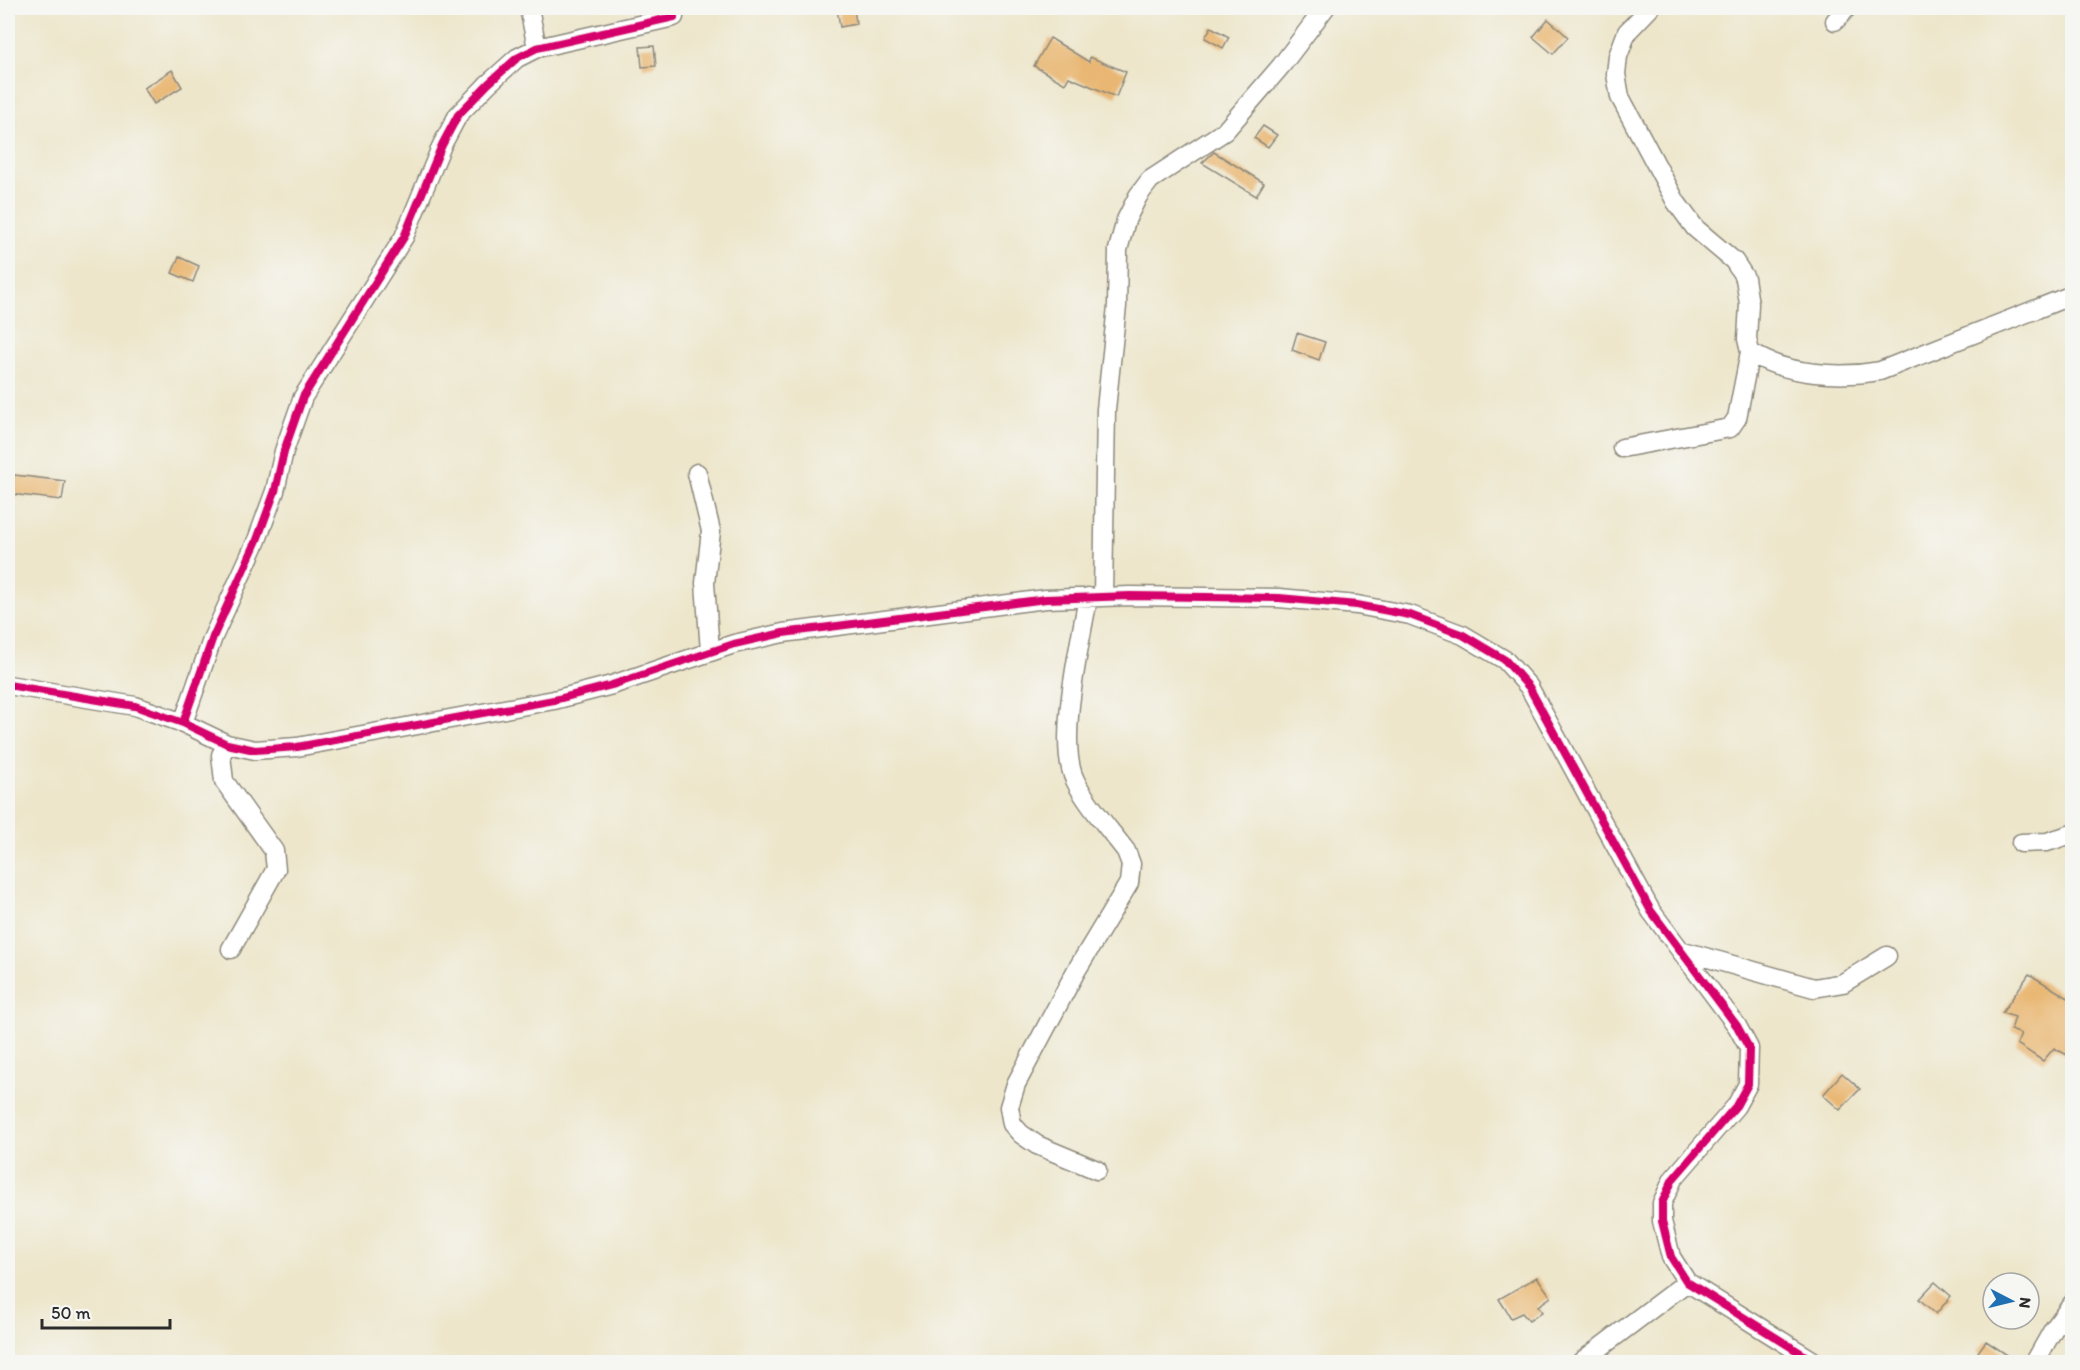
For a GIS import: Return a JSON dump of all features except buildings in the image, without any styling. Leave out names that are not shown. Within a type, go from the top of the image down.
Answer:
[{"type":"street","points":[[529,8],[537,48]]},
{"type":"street","points":[[1097,1170],[1037,1145],[1021,1134],[1012,1124],[1009,1107],[1016,1084],[1060,1002],[1129,883],[1131,864],[1126,851],[1075,780],[1068,757],[1072,694],[1095,597],[1106,409],[1117,306],[1118,250],[1126,220],[1150,180],[1225,131],[1281,66],[1325,8]]},
{"type":"street","points":[[1622,448],[1730,428],[1737,418],[1750,352],[1747,339],[1749,304],[1745,278],[1734,261],[1695,228],[1676,202],[1620,97],[1617,74],[1618,56],[1627,32],[1650,8]]},
{"type":"street","points":[[183,723],[213,637],[257,540],[276,491],[284,451],[303,397],[404,237],[442,145],[458,115],[488,84],[518,58],[537,48],[674,17]]},
{"type":"street","points":[[1750,352],[1764,361],[1828,375],[1854,376],[1880,371],[2072,301]]},
{"type":"street","points":[[697,473],[711,531],[705,583],[710,651]]},
{"type":"street","points":[[8,685],[135,706],[183,723],[227,744],[255,750],[297,747],[554,700],[612,685],[710,651],[783,633],[1046,599],[1279,598],[1357,605],[1410,615],[1463,634],[1505,660],[1529,687],[1651,911],[1737,1026],[1749,1048],[1748,1084],[1736,1106],[1673,1179],[1662,1203],[1662,1221],[1671,1257],[1687,1282],[1815,1362]]},
{"type":"street","points":[[227,744],[222,755],[224,781],[274,851],[277,860],[276,869],[231,949]]},
{"type":"street","points":[[2021,843],[2047,842],[2073,834]]},
{"type":"street","points":[[1680,950],[1814,988],[1843,983],[1887,956]]},
{"type":"street","points":[[1581,1362],[1687,1282]]},
{"type":"street","points":[[2035,1362],[2053,1330],[2073,1304]]},
{"type":"cycle path","points":[[183,723],[213,637],[257,540],[275,491],[284,451],[303,397],[404,237],[442,145],[458,115],[517,58],[537,48],[674,17]]},
{"type":"cycle path","points":[[8,685],[135,706],[183,723],[227,744],[255,750],[297,747],[554,700],[612,685],[734,644],[783,633],[1046,599],[1130,596],[1279,598],[1357,605],[1410,615],[1463,635],[1505,660],[1529,687],[1651,911],[1737,1026],[1749,1048],[1748,1084],[1736,1106],[1673,1179],[1662,1203],[1662,1221],[1671,1257],[1687,1282],[1815,1362]]}]
